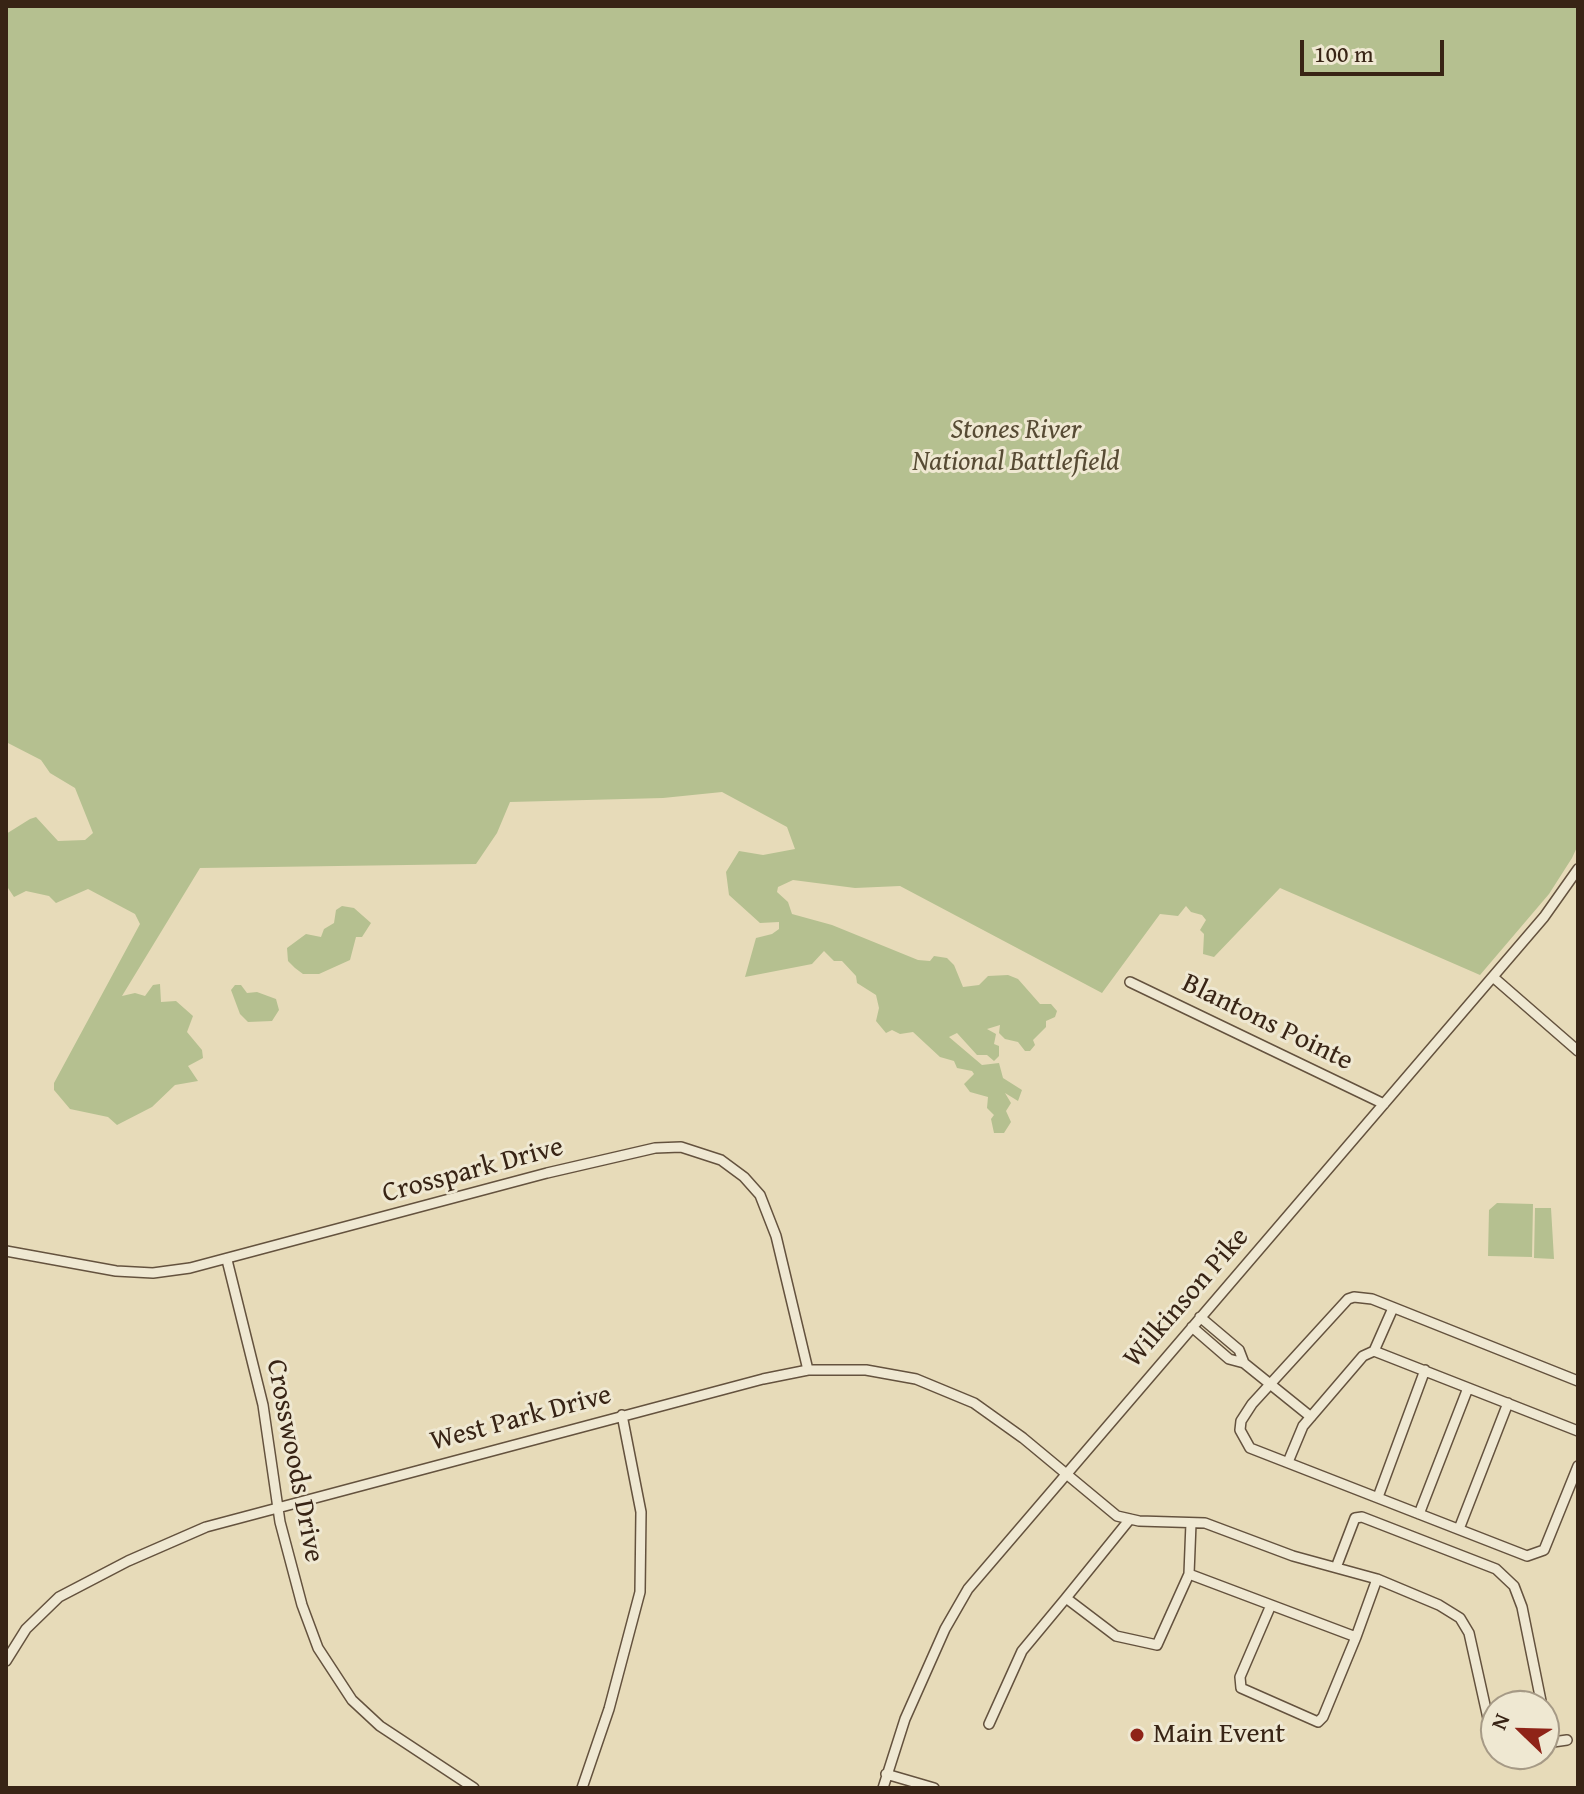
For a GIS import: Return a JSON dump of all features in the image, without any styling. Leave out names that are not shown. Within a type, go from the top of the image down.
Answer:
[{"type":"street","name":"Wilkinson Pike","points":[[883,1788],[905,1719],[960,1602],[991,1558],[1493,977],[1544,917],[1578,869]]},
{"type":"street","points":[[1493,977],[1578,1051]]},
{"type":"street","name":"Blantons Pointe","points":[[1130,982],[1384,1104]]},
{"type":"street","name":"Crosspark Drive","points":[[6,1251],[135,1273],[227,1260],[668,1146],[693,1150],[730,1165],[760,1195],[779,1247],[808,1370]]},
{"type":"street","name":"Crosswoods Drive","points":[[227,1260],[263,1405],[276,1507],[302,1605],[318,1648],[352,1700],[380,1726],[474,1788]]},
{"type":"street","points":[[1578,1381],[1362,1296],[1348,1299],[1241,1421],[1241,1437],[1250,1448],[1527,1556],[1538,1555],[1547,1544],[1578,1466]]},
{"type":"street","points":[[1288,1462],[1298,1435],[1311,1417],[1363,1356],[1374,1351],[1393,1308]]},
{"type":"street","points":[[1200,1317],[1239,1350],[1244,1363]]},
{"type":"street","points":[[1192,1327],[1229,1359],[1244,1363],[1311,1417]]},
{"type":"street","points":[[1374,1351],[1578,1431]]},
{"type":"street","name":"West Park Drive","points":[[6,1661],[42,1612],[83,1583],[185,1534],[622,1415],[808,1370],[882,1372],[950,1390],[1011,1428],[1117,1516],[1130,1519]]},
{"type":"street","points":[[1378,1497],[1425,1370]]},
{"type":"street","points":[[1419,1514],[1468,1388]]},
{"type":"street","points":[[1459,1529],[1508,1403]]},
{"type":"street","points":[[582,1788],[609,1709],[640,1592],[641,1512],[622,1415]]},
{"type":"street","points":[[1337,1565],[1355,1518],[1362,1517],[1496,1569],[1514,1586],[1522,1607],[1539,1690]]},
{"type":"street","points":[[989,1724],[1022,1651],[1130,1519],[1205,1523],[1293,1556],[1337,1565],[1377,1579],[1439,1605],[1460,1618],[1469,1633],[1482,1690]]},
{"type":"street","points":[[1066,1598],[1116,1636],[1157,1645],[1189,1574],[1191,1523]]},
{"type":"street","points":[[1189,1574],[1356,1637]]},
{"type":"street","points":[[1271,1605],[1240,1677],[1241,1688],[1318,1722],[1323,1717],[1377,1579]]},
{"type":"street","points":[[1560,1741],[1567,1740]]},
{"type":"street","points":[[886,1774],[934,1788]]},
{"type":"green space","name":"Stones River National Battlefield","points":[[6,6],[1578,6],[1578,845],[1572,858],[1549,894],[1480,975],[1280,888],[1214,957],[1203,954],[1204,934],[1200,930],[1206,920],[1202,915],[1191,912],[1186,906],[1178,916],[1160,914],[1102,993],[900,886],[855,888],[793,880],[778,887],[777,892],[788,902],[792,914],[832,925],[918,960],[930,961],[934,956],[947,958],[954,965],[963,987],[979,985],[988,976],[1008,975],[1018,979],[1040,1004],[1051,1004],[1057,1011],[1055,1017],[1046,1021],[1046,1027],[1033,1040],[1035,1045],[1030,1051],[1025,1051],[1018,1042],[1005,1039],[999,1033],[1000,1025],[987,1029],[996,1034],[994,1044],[999,1046],[999,1056],[994,1061],[987,1055],[977,1055],[957,1033],[949,1037],[982,1065],[999,1063],[1003,1078],[1022,1090],[1018,1101],[1005,1093],[1011,1103],[1006,1111],[1011,1122],[1004,1133],[994,1133],[991,1119],[994,1115],[987,1108],[988,1097],[970,1092],[964,1084],[974,1074],[972,1071],[957,1068],[954,1061],[940,1057],[913,1032],[900,1034],[892,1030],[886,1033],[876,1021],[879,1008],[876,995],[857,983],[856,976],[842,961],[834,961],[824,951],[812,964],[745,977],[756,938],[772,934],[779,929],[779,922],[760,923],[729,895],[726,872],[739,851],[763,855],[795,849],[787,827],[722,792],[663,798],[510,802],[497,833],[476,864],[200,868],[122,996],[135,993],[145,996],[153,985],[160,984],[161,1002],[176,1001],[193,1016],[187,1032],[202,1050],[203,1058],[188,1066],[198,1081],[175,1085],[152,1107],[117,1125],[108,1117],[70,1109],[54,1090],[54,1083],[140,924],[135,914],[88,889],[56,903],[49,896],[26,891],[14,897],[6,885],[6,834],[30,819],[36,817],[58,841],[85,840],[93,833],[75,788],[50,773],[41,760],[6,742]]},
{"type":"green space","points":[[342,906],[354,908],[371,923],[362,937],[356,937],[350,960],[319,974],[303,974],[288,961],[287,948],[306,934],[321,937],[324,929],[334,923],[336,910]]},
{"type":"green space","points":[[235,985],[241,985],[247,993],[257,992],[276,999],[279,1010],[272,1021],[248,1022],[240,1014],[231,990]]},
{"type":"green space","points":[[1497,1203],[1533,1204],[1532,1257],[1488,1256],[1489,1210]]},
{"type":"green space","points":[[1535,1208],[1551,1208],[1554,1259],[1534,1258]]},
{"type":"place","name":"Main Event","points":[[1137,1735]]}]
